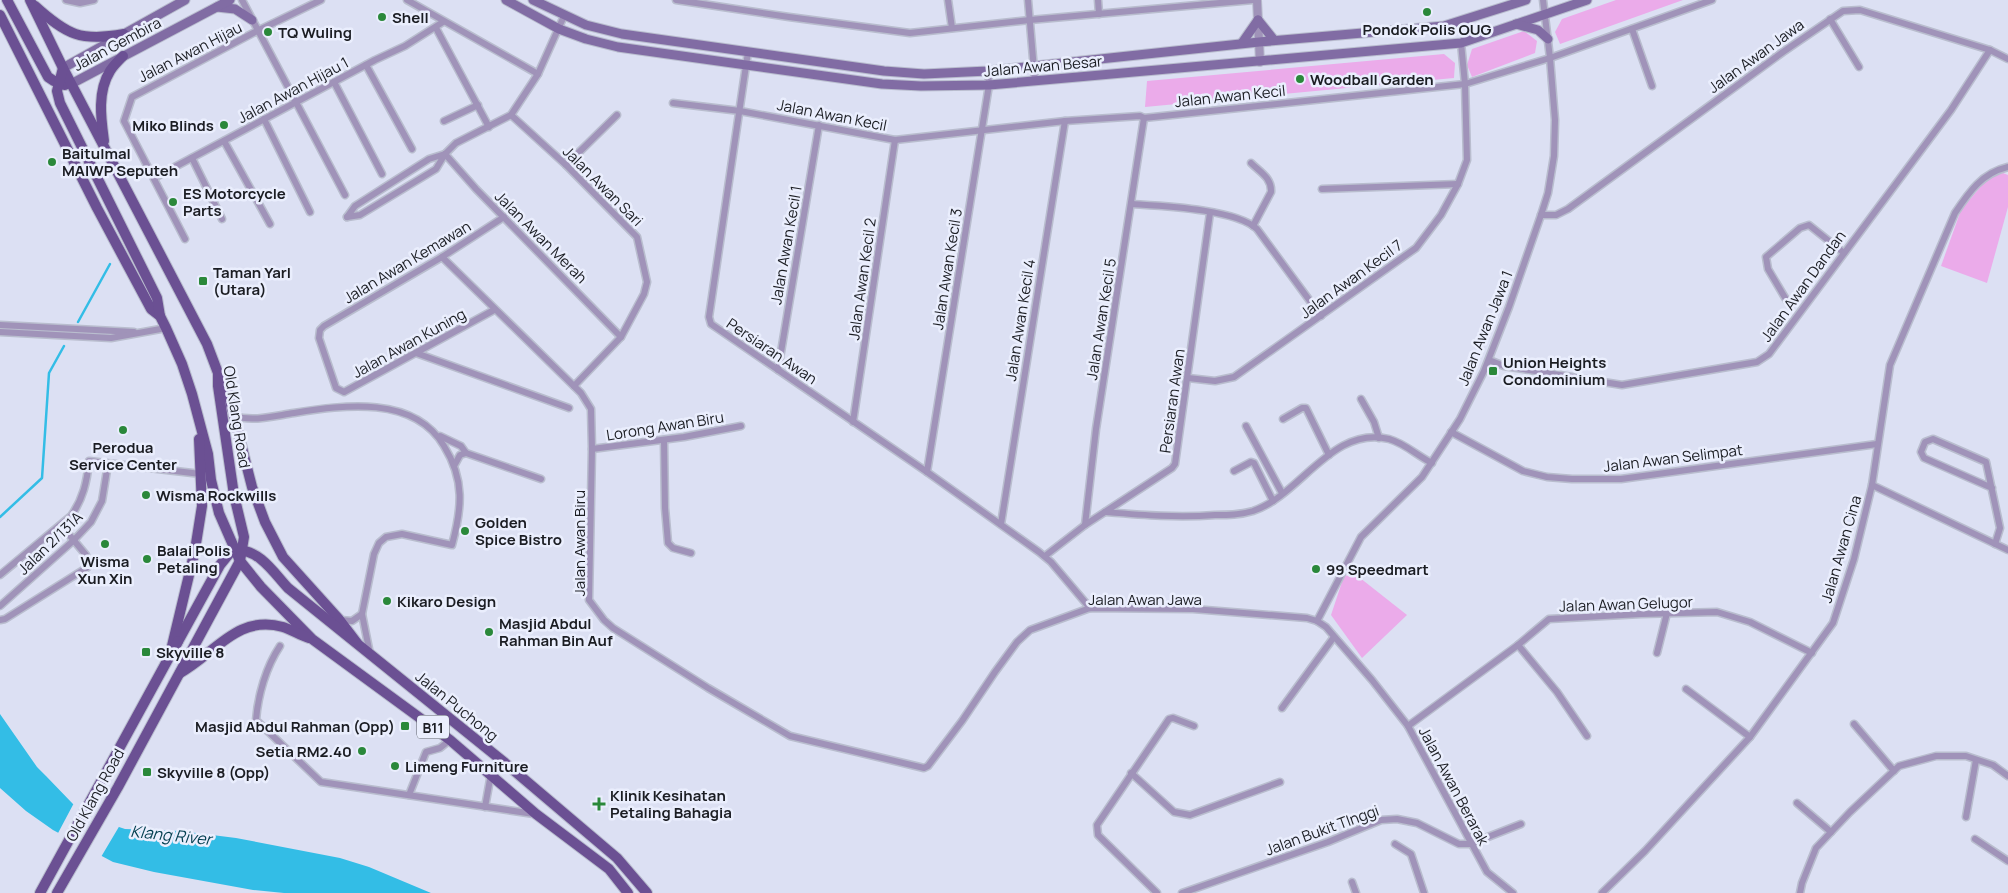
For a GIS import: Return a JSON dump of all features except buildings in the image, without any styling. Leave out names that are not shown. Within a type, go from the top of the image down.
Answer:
[{"type":"main road","points":[[7,0],[48,77],[59,83],[71,84]]},
{"type":"main road","name":"Jalan Gembira","points":[[63,68],[185,0]]},
{"type":"main road","name":"Jalan Gembira","points":[[71,84],[230,0]]},
{"type":"main road","name":"Jalan Awan Besar","points":[[506,0],[559,29],[586,39],[618,47],[882,84],[920,86],[989,85],[1461,43],[1587,0]]},
{"type":"main road","name":"Jalan Awan Besar","points":[[533,0],[586,25],[622,34],[884,71],[924,74],[988,71],[1274,40],[1444,26],[1526,0]]},
{"type":"main road","points":[[31,1],[64,30],[101,39],[124,34]]},
{"type":"main road","name":"Old Klang Road","points":[[31,1],[71,84],[206,344],[218,374],[218,386],[234,496],[244,537],[238,550],[220,565],[40,893]]},
{"type":"main road","points":[[217,7],[235,10],[252,20]]},
{"type":"main road","points":[[0,15],[118,247],[151,309],[160,316]]},
{"type":"main road","points":[[1242,44],[1258,20],[1274,40]]},
{"type":"main road","points":[[1516,24],[1538,30],[1548,40]]},
{"type":"main road","points":[[105,147],[101,120],[103,88],[109,71],[122,56]]},
{"type":"main road","points":[[63,68],[58,91],[60,103],[157,298],[160,316],[182,364],[194,401],[208,454],[210,480],[219,513],[238,550]]},
{"type":"main road","points":[[218,374],[226,386],[232,416],[252,487],[265,522],[283,557],[338,618],[357,643]]},
{"type":"main road","points":[[170,655],[195,550],[202,506],[194,401]]},
{"type":"main road","name":"B11","points":[[238,550],[240,561]]},
{"type":"main road","name":"Jalan Puchong","points":[[238,550],[257,555],[288,588],[504,763],[617,858],[647,893]]},
{"type":"main road","name":"Old Klang Road","points":[[57,892],[116,790],[240,561]]},
{"type":"main road","name":"Jalan Puchong","points":[[240,561],[261,587],[312,639],[450,740],[536,814],[609,869],[628,893]]},
{"type":"main road","points":[[178,674],[188,669],[234,632],[247,627],[269,625],[283,627],[312,639]]},
{"type":"street","points":[[66,0],[80,4],[92,1]]},
{"type":"street","points":[[242,0],[345,195]]},
{"type":"street","name":"Jalan Awan Hijau","points":[[185,239],[124,121],[132,97],[257,31],[321,0]]},
{"type":"street","points":[[406,0],[538,74]]},
{"type":"street","points":[[676,0],[708,2],[910,33],[1099,14],[1170,4],[1255,0],[1260,62]]},
{"type":"street","points":[[948,0],[952,28]]},
{"type":"street","points":[[1028,0],[1035,81]]},
{"type":"street","points":[[1098,0],[1099,14]]},
{"type":"street","name":"Jalan Awan Jawa 1","points":[[1317,621],[1361,537],[1405,495],[1432,463],[1460,419],[1489,360],[1541,215],[1548,193],[1554,156],[1555,120],[1543,0]]},
{"type":"street","name":"Jalan Awan Kecil","points":[[673,103],[740,111],[895,140],[1065,121],[1140,116],[1144,118],[1465,84],[1550,58],[1712,0]]},
{"type":"street","name":"Jalan Awan Jawa","points":[[1541,215],[1556,215],[1586,196],[1843,11],[1860,10],[1990,50],[2008,59]]},
{"type":"street","points":[[445,154],[429,160],[355,206],[347,217],[360,215],[436,169],[445,154],[456,143],[511,115],[538,74],[564,16]]},
{"type":"street","points":[[1830,19],[1859,67]]},
{"type":"street","name":"Jalan Awan Hijau 1","points":[[154,178],[405,46],[443,22]]},
{"type":"street","points":[[436,28],[490,127]]},
{"type":"street","points":[[1632,29],[1652,86]]},
{"type":"street","name":"Jalan Awan Kecil 7","points":[[1188,378],[1215,381],[1234,377],[1416,248],[1441,215],[1458,184],[1467,160],[1465,84],[1461,43]]},
{"type":"street","name":"Jalan Awan Dandan","points":[[1489,360],[1513,368],[1622,385],[1757,362],[1769,354],[1951,110],[1990,50]]},
{"type":"street","name":"Persiaran Awan","points":[[748,52],[709,320],[713,325],[928,472],[1045,556],[1090,608]]},
{"type":"street","points":[[366,65],[412,149]]},
{"type":"street","name":"Jalan Awan Kecil 3","points":[[928,472],[989,85],[988,71]]},
{"type":"street","points":[[334,82],[382,174]]},
{"type":"street","points":[[444,121],[478,105]]},
{"type":"street","name":"Jalan Awan Sari","points":[[511,115],[566,165],[637,237],[647,282],[644,294],[621,336],[574,386]]},
{"type":"street","points":[[566,165],[617,116]]},
{"type":"street","name":"Jalan Awan Kecil 5","points":[[1085,525],[1096,429],[1144,118]]},
{"type":"street","points":[[264,120],[310,212]]},
{"type":"street","name":"Jalan Awan Kecil 4","points":[[1000,524],[1065,121]]},
{"type":"street","name":"Jalan Awan Kecil 1","points":[[778,370],[819,125]]},
{"type":"street","name":"Jalan Awan Kecil 2","points":[[853,422],[895,140]]},
{"type":"street","points":[[224,141],[270,224]]},
{"type":"street","name":"Jalan Awan Merah","points":[[445,154],[476,189],[621,336]]},
{"type":"street","points":[[192,158],[222,219]]},
{"type":"street","points":[[1251,163],[1269,180],[1272,188],[1253,226]]},
{"type":"street","name":"Jalan Awan Cina","points":[[1602,893],[1652,844],[1750,737],[1833,623],[1854,559],[1872,485],[1890,365],[1954,213],[1967,194],[1983,177],[1998,169],[2008,167]]},
{"type":"street","points":[[1322,189],[1458,184]]},
{"type":"street","points":[[1132,204],[1238,217],[1253,226],[1321,316]]},
{"type":"street","name":"Persiaran Awan","points":[[1045,556],[1085,525],[1175,466],[1210,213]]},
{"type":"street","name":"Jalan Awan Kemawan","points":[[336,388],[319,338],[322,328],[442,257],[504,217]]},
{"type":"street","points":[[1788,301],[1768,269],[1766,257],[1800,228],[1809,225],[1844,252]]},
{"type":"street","name":"Jalan Awan Biru","points":[[442,257],[494,310],[574,386],[591,408],[589,600],[604,620],[613,628],[708,688],[790,736],[924,768]]},
{"type":"street","name":"Jalan Awan Kuning","points":[[336,388],[344,392],[349,391],[494,310]]},
{"type":"street","points":[[0,325],[142,333]]},
{"type":"street","points":[[0,332],[111,338],[166,328]]},
{"type":"street","points":[[416,353],[568,408]]},
{"type":"street","points":[[1361,399],[1374,422],[1379,438]]},
{"type":"street","points":[[232,416],[242,419],[253,419],[346,406],[376,407],[396,411],[426,423],[439,436],[451,457],[460,488],[460,517],[452,545],[402,534],[386,537],[379,544],[374,554],[362,614],[370,655]]},
{"type":"street","points":[[1283,419],[1302,408],[1306,408],[1330,455]]},
{"type":"street","name":"Lorong Awan Biru","points":[[592,449],[664,440],[741,426]]},
{"type":"street","points":[[1246,426],[1282,493]]},
{"type":"street","name":"Jalan Awan Selimpat","points":[[1451,432],[1523,471],[1547,477],[1572,479],[1621,479],[1877,444]]},
{"type":"street","points":[[439,436],[461,446],[466,453],[541,479]]},
{"type":"street","points":[[1105,512],[1184,517],[1238,514],[1253,511],[1273,500],[1340,448],[1361,438],[1379,438],[1399,443],[1432,463]]},
{"type":"street","points":[[1992,488],[1924,458],[1922,452],[1925,442],[1933,439],[1986,462],[1992,488],[2000,528],[1995,544]]},
{"type":"street","points":[[664,440],[665,508],[668,542],[673,548],[691,553]]},
{"type":"street","points":[[454,466],[460,455],[466,453]]},
{"type":"street","points":[[0,575],[71,516],[80,504],[85,490],[89,461],[201,474]]},
{"type":"street","points":[[1234,470],[1249,463],[1254,463],[1273,500]]},
{"type":"street","name":"Jalan 2/131A","points":[[0,606],[73,541],[91,522],[97,513],[104,492],[108,464]]},
{"type":"street","points":[[1872,485],[2008,550]]},
{"type":"street","points":[[0,620],[5,619],[88,567],[86,555],[61,525]]},
{"type":"street","name":"Jalan Awan Jawa","points":[[924,768],[928,766],[962,721],[995,672],[1023,636],[1030,630],[1090,608],[1192,609],[1299,617],[1317,621]]},
{"type":"street","name":"Jalan Awan Gelugor","points":[[1408,726],[1518,645],[1549,619],[1717,612],[1750,622],[1812,653]]},
{"type":"street","points":[[338,618],[350,622],[362,614]]},
{"type":"street","points":[[1658,653],[1667,614]]},
{"type":"street","name":"Jalan Awan Berarak","points":[[1317,621],[1334,637],[1408,726],[1420,745],[1470,844],[1487,872],[1513,893]]},
{"type":"street","points":[[1282,708],[1334,637]]},
{"type":"street","points":[[1518,645],[1557,692],[1587,736]]},
{"type":"street","points":[[280,646],[273,658],[257,702],[256,720],[321,782],[536,814]]},
{"type":"street","points":[[1686,689],[1750,737]]},
{"type":"street","points":[[1157,893],[1102,839],[1097,830],[1099,820],[1169,719],[1173,718],[1194,726]]},
{"type":"street","points":[[1854,724],[1894,771]]},
{"type":"street","points":[[409,796],[426,752],[440,748],[450,740]]},
{"type":"street","points":[[1800,893],[1816,848],[1850,812],[1899,766],[1936,756],[1966,756],[1993,765],[2008,776]]},
{"type":"street","points":[[1966,817],[1976,760]]},
{"type":"street","points":[[1131,773],[1174,812],[1190,815],[1280,782]]},
{"type":"street","points":[[486,807],[491,774]]},
{"type":"street","points":[[1797,803],[1831,832]]},
{"type":"street","name":"Jalan Bukit TInggi","points":[[1182,893],[1328,842],[1382,820],[1397,819],[1417,822],[1459,844],[1470,844]]},
{"type":"street","points":[[1470,844],[1521,824]]},
{"type":"street","points":[[1975,839],[2008,861]]},
{"type":"street","points":[[1394,844],[1411,854],[1424,893]]},
{"type":"street","points":[[1352,882],[1356,893]]},
{"type":"shaded area","points":[[1616,0],[1683,0],[1560,44],[1555,32],[1562,19]]},
{"type":"shaded area","name":"Woodball Garden","points":[[1524,31],[1537,41],[1535,53],[1472,77],[1467,65],[1472,49]]},
{"type":"shaded area","name":"Woodball Garden","points":[[1444,54],[1455,63],[1454,78],[1145,107],[1147,81]]},
{"type":"shaded area","points":[[2003,173],[2008,175],[2008,207],[1987,283],[1941,266],[1961,210],[1987,179]]},
{"type":"shaded area","points":[[1355,574],[1407,615],[1362,658],[1331,615],[1344,576]]},
{"type":"water","name":"Klang River","points":[[0,714],[37,767],[73,804],[113,825],[125,829],[180,831],[236,838],[340,858],[369,867],[431,893],[284,893],[253,890],[154,872],[113,862],[53,830],[26,811],[0,788]]},
{"type":"pier","points":[[75,801],[95,814],[120,825],[101,857],[57,835]]},
{"type":"waterway","points":[[78,322],[110,264]]},
{"type":"waterway","points":[[0,517],[42,478],[49,373],[64,346]]},
{"type":"place","name":"Pondok Polis OUG","points":[[1427,12]]},
{"type":"place","name":"Shell","points":[[382,17]]},
{"type":"place","name":"TQ Wuling","points":[[268,32]]},
{"type":"place","name":"Woodball Garden","points":[[1300,79]]},
{"type":"place","name":"Miko Blinds","points":[[224,125]]},
{"type":"place","name":"Baitulmal MAIWP Seputeh","points":[[52,162]]},
{"type":"place","name":"ES Motorcycle Parts","points":[[173,202]]},
{"type":"place","name":"Taman Yarl (Utara)","points":[[203,281]]},
{"type":"place","name":"Union Heights Condominium","points":[[1493,371]]},
{"type":"place","name":"Perodua Service Center","points":[[123,430]]},
{"type":"place","name":"Wisma Rockwills","points":[[146,495]]},
{"type":"place","name":"Golden Spice Bistro","points":[[465,531]]},
{"type":"place","name":"Wisma Xun Xin","points":[[105,544]]},
{"type":"place","name":"Balai Polis Petaling","points":[[147,559]]},
{"type":"place","name":"99 Speedmart","points":[[1316,569]]},
{"type":"place","name":"Kikaro Design","points":[[387,601]]},
{"type":"place","name":"Masjid Abdul Rahman Bin Auf","points":[[489,632]]},
{"type":"place","name":"Skyville 8","points":[[146,652]]},
{"type":"place","name":"Masjid Abdul Rahman (Opp)","points":[[405,726]]},
{"type":"place","name":"Setia RM2.40","points":[[362,751]]},
{"type":"place","name":"Limeng Furniture","points":[[395,766]]},
{"type":"place","name":"Skyville 8 (Opp)","points":[[147,772]]},
{"type":"place","name":"Klinik Kesihatan Petaling Bahagia","points":[[599,804]]}]
